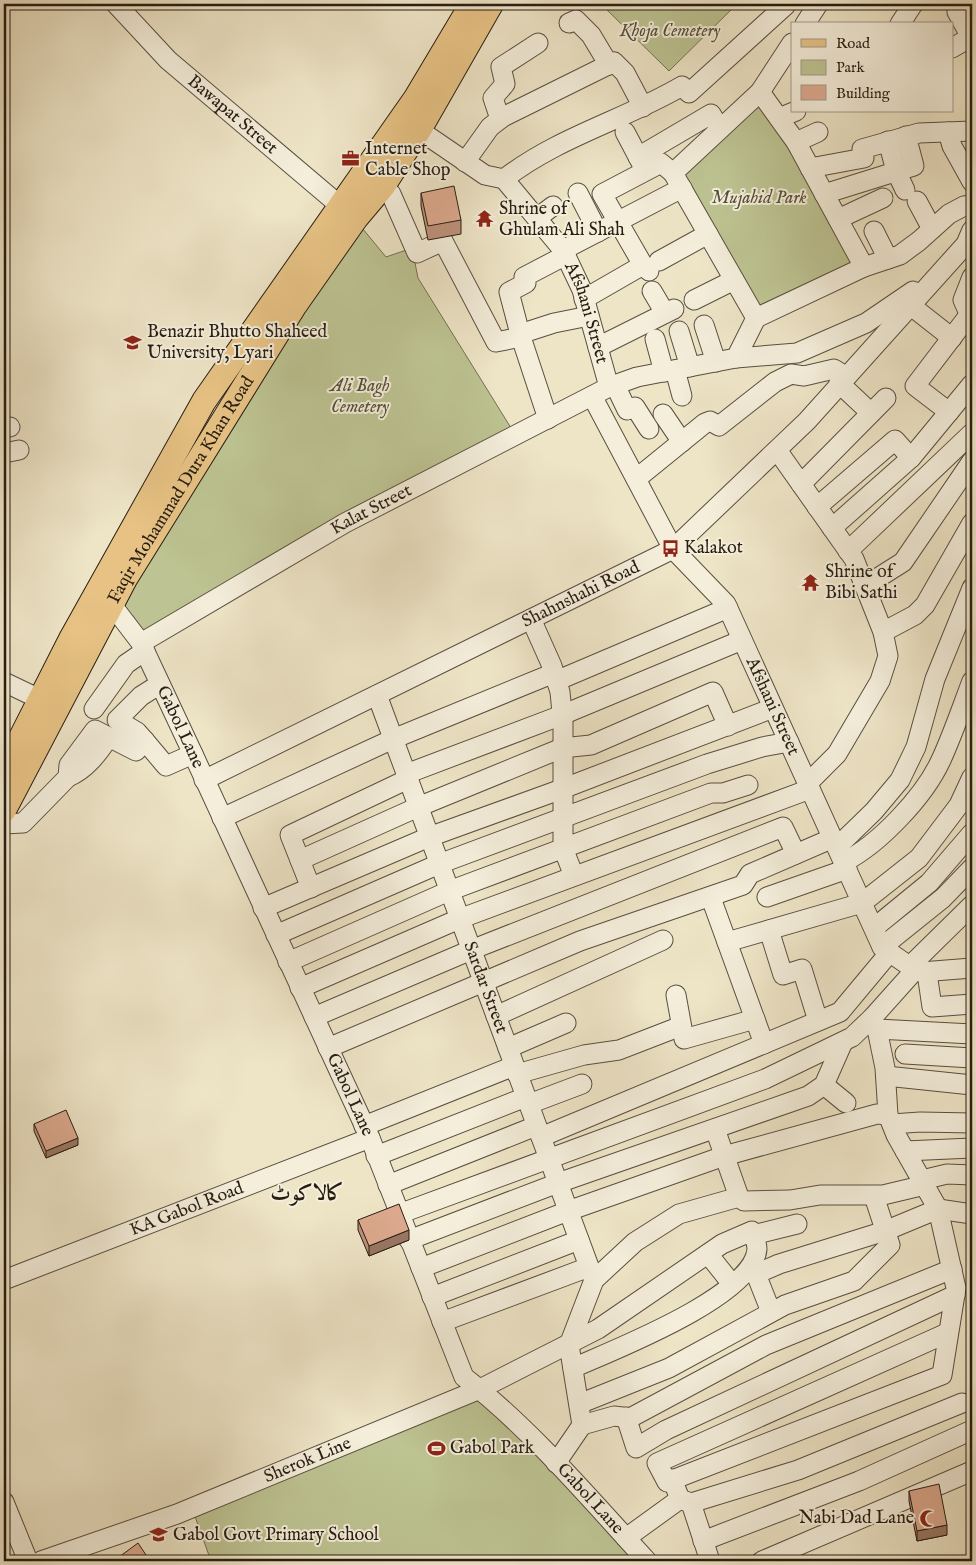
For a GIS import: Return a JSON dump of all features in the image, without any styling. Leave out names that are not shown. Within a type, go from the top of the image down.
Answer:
[{"type":"main road","name":"Faqir Mohammad Dura Khan Road","points":[[104,599],[125,579],[295,305],[472,4]]},
{"type":"main road","name":"Faqir Mohammad Dura Khan Road","points":[[4,810],[49,703],[104,599],[185,434],[204,401],[348,212],[383,186],[419,130],[491,4]]},
{"type":"main road","points":[[185,434],[207,446]]},
{"type":"main road","name":"Faqir Mohammad Dura Khan Road","points":[[4,771],[49,703]]},
{"type":"street","name":"Bawapat Street","points":[[116,4],[168,60],[348,212]]},
{"type":"street","points":[[806,22],[818,4]]},
{"type":"street","points":[[901,22],[913,4]]},
{"type":"street","points":[[419,130],[485,175],[504,179],[527,161],[565,141],[643,107],[682,86],[689,93],[786,5]]},
{"type":"street","points":[[954,47],[972,38],[957,12]]},
{"type":"street","points":[[569,23],[576,20],[586,30],[609,65]]},
{"type":"street","points":[[500,120],[493,98],[505,84],[501,67],[538,43]]},
{"type":"street","points":[[548,419],[520,336],[509,292],[526,283],[524,277],[619,221],[678,181],[720,129],[760,92],[791,45]]},
{"type":"street","points":[[465,162],[490,127],[500,120],[614,62],[625,73],[643,107]]},
{"type":"street","points":[[760,92],[788,115],[796,142],[864,267]]},
{"type":"street","points":[[651,266],[602,194],[711,114],[720,129]]},
{"type":"street","points":[[810,168],[864,158],[862,149],[918,133],[972,131]]},
{"type":"street","points":[[624,132],[642,164]]},
{"type":"street","points":[[796,142],[818,132]]},
{"type":"street","points":[[948,132],[952,146],[972,182]]},
{"type":"street","points":[[824,194],[914,166],[906,136]]},
{"type":"street","points":[[888,142],[896,171],[932,229]]},
{"type":"street","points":[[642,164],[661,164],[678,181],[756,318]]},
{"type":"street","name":"Afshani Street","points":[[504,179],[564,252],[587,307],[598,348],[612,386],[627,410],[635,407],[648,429]]},
{"type":"street","points":[[383,186],[391,194],[417,253],[443,242],[496,342],[520,336],[554,323],[587,307],[651,266],[708,234]]},
{"type":"street","points":[[578,193],[598,232]]},
{"type":"street","points":[[838,219],[883,198]]},
{"type":"street","points":[[736,358],[756,318],[864,267],[900,255],[949,214],[964,206],[972,205]]},
{"type":"street","points":[[537,218],[553,206]]},
{"type":"street","points":[[940,272],[966,244],[972,230]]},
{"type":"street","points":[[874,231],[888,259]]},
{"type":"street","points":[[959,251],[972,268],[972,273]]},
{"type":"street","name":"Shahnshahi Road","points":[[204,780],[673,549],[807,422],[842,380],[940,272]]},
{"type":"street","name":"Kalat Street","points":[[94,709],[126,664],[143,647],[346,523],[612,386],[637,377],[736,358],[797,353],[866,323],[940,272]]},
{"type":"street","points":[[949,412],[915,386],[970,317],[963,300],[972,284],[972,277]]},
{"type":"street","points":[[694,300],[734,280]]},
{"type":"street","points":[[598,348],[670,311],[652,291]]},
{"type":"street","points":[[910,305],[952,338]]},
{"type":"street","points":[[704,325],[716,362]]},
{"type":"street","points":[[679,331],[676,370],[682,396]]},
{"type":"street","points":[[655,339],[676,370]]},
{"type":"street","points":[[636,479],[672,452],[705,423],[710,422],[719,426],[775,382],[791,374],[804,376],[834,369],[871,413]]},
{"type":"street","points":[[832,528],[911,458],[972,384]]},
{"type":"street","name":"Afshani Street","points":[[592,396],[673,549],[728,608],[862,903],[886,949]]},
{"type":"street","points":[[801,484],[886,398]]},
{"type":"street","points":[[663,414],[682,442]]},
{"type":"street","points":[[848,551],[972,432]]},
{"type":"street","points":[[817,506],[895,440],[911,458]]},
{"type":"street","points":[[300,988],[459,919],[809,786],[837,754],[880,681],[888,656],[883,632],[854,560],[777,450]]},
{"type":"street","points":[[865,586],[903,562],[972,461]]},
{"type":"street","points":[[883,632],[915,615],[925,605],[972,523]]},
{"type":"street","points":[[767,897],[840,854],[900,780],[916,747],[935,680],[972,588]]},
{"type":"street","name":"Gabol Lane","points":[[104,599],[143,647],[193,754],[370,1140],[464,1376],[480,1389],[556,1463],[647,1561]]},
{"type":"street","points":[[222,818],[393,739],[728,608]]},
{"type":"street","points":[[531,619],[560,692],[562,715],[563,848],[574,876]]},
{"type":"street","points":[[311,888],[290,835],[407,777],[742,640]]},
{"type":"street","points":[[328,1048],[580,941],[711,898],[743,885],[750,874],[796,854],[858,855],[891,826],[921,791],[940,762],[972,681]]},
{"type":"street","points":[[4,682],[49,703]]},
{"type":"street","points":[[160,684],[141,696],[117,720],[137,732],[166,766],[193,754]]},
{"type":"street","points":[[300,860],[418,807],[562,748],[591,745],[713,692],[728,726]]},
{"type":"street","name":"Sardar Street","points":[[377,695],[591,1274]]},
{"type":"street","points":[[263,908],[429,837],[562,789],[774,708]]},
{"type":"street","points":[[4,824],[23,823],[68,777],[69,764],[95,730],[136,751],[145,740]]},
{"type":"street","points":[[624,731],[637,760]]},
{"type":"street","points":[[276,935],[439,864],[707,764],[762,747],[789,742]]},
{"type":"street","points":[[727,942],[862,903],[919,858],[959,805],[972,777]]},
{"type":"street","points":[[288,962],[449,891],[711,793],[723,793],[748,785]]},
{"type":"street","points":[[314,1018],[471,950],[783,827],[796,854]]},
{"type":"street","points":[[874,928],[929,884],[972,834]]},
{"type":"street","points":[[388,1185],[538,1131],[764,1044],[840,1012],[886,949],[972,868]]},
{"type":"street","points":[[711,898],[764,1044]]},
{"type":"street","points":[[399,1214],[765,1080],[852,1038],[874,1023],[972,905]]},
{"type":"street","points":[[769,930],[783,975],[802,969],[818,1021]]},
{"type":"street","points":[[496,1016],[663,940]]},
{"type":"street","points":[[886,949],[918,970],[972,968]]},
{"type":"street","points":[[918,970],[932,1007],[972,1004]]},
{"type":"street","points":[[676,995],[684,1039],[755,1019]]},
{"type":"street","points":[[508,1048],[566,1023]]},
{"type":"street","points":[[874,1023],[972,1034]]},
{"type":"street","points":[[874,1023],[886,1076],[890,1120],[905,1151],[938,1209],[956,1288],[947,1333],[942,1375],[667,1482],[657,1463],[947,1333]]},
{"type":"street","points":[[370,1140],[516,1070],[584,1055],[619,1050],[681,1026]]},
{"type":"street","points":[[409,1240],[558,1183],[808,1096],[824,1086],[843,1042]]},
{"type":"street","points":[[886,1076],[966,1084],[967,1058],[906,1054]]},
{"type":"street","points":[[370,1140],[527,1101],[582,1084]]},
{"type":"street","points":[[824,1086],[846,1103]]},
{"type":"street","points":[[421,1268],[568,1211],[724,1156],[877,1114],[890,1120],[972,1123]]},
{"type":"street","points":[[715,1129],[739,1197],[744,1201],[760,1202],[820,1195],[883,1196],[947,1174],[972,1175]]},
{"type":"street","name":"KA Gabol Road","points":[[4,1280],[370,1140]]},
{"type":"street","points":[[905,1151],[972,1148]]},
{"type":"street","points":[[579,1404],[669,1368],[785,1305],[854,1281],[890,1245],[874,1196]]},
{"type":"street","points":[[442,1322],[591,1274],[635,1242],[679,1214],[739,1197]]},
{"type":"street","points":[[771,1312],[756,1274],[779,1264],[885,1231],[938,1209],[972,1214]]},
{"type":"street","points":[[573,1368],[685,1318],[742,1276],[754,1258],[757,1249],[753,1235],[796,1224]]},
{"type":"street","name":"Sherok Line","points":[[41,1561],[192,1508],[480,1389],[569,1346],[626,1312],[722,1244],[752,1231],[753,1235]]},
{"type":"street","points":[[432,1297],[579,1240]]},
{"type":"street","points":[[708,1254],[732,1284]]},
{"type":"street","points":[[556,1463],[582,1425],[614,1416],[630,1418],[766,1345],[862,1304],[952,1269]]},
{"type":"street","points":[[582,1425],[569,1346],[591,1274]]},
{"type":"street","points":[[854,1281],[862,1304]]},
{"type":"street","points":[[626,1417],[636,1448],[655,1437],[955,1295]]},
{"type":"street","points":[[800,1368],[811,1394]]},
{"type":"street","points":[[626,1538],[686,1501],[798,1470],[962,1403]]},
{"type":"street","points":[[703,1541],[859,1481],[972,1430]]},
{"type":"street","points":[[655,1437],[666,1459]]},
{"type":"street","points":[[762,1561],[972,1470]]},
{"type":"street","points":[[672,1480],[686,1501],[710,1561]]},
{"type":"street","points":[[4,1502],[28,1561]]},
{"type":"green space","name":"Khoja Cemetery","points":[[601,4],[737,4],[669,71]]},
{"type":"green space","name":"Mujahid Park","points":[[760,92],[864,267],[756,318],[673,173]]},
{"type":"green space","name":"Ali Bagh Cemetery","points":[[344,206],[386,257],[412,248],[418,278],[516,436],[141,642],[117,592]]},
{"type":"green space","name":"Gabol Park","points":[[480,1389],[646,1561],[211,1561],[192,1508]]},
{"type":"building","points":[[454,186],[461,220],[428,226],[421,193]]},
{"type":"building","points":[[66,1110],[78,1138],[46,1151],[34,1124]]},
{"type":"building","points":[[399,1204],[409,1230],[369,1246],[358,1220]]},
{"type":"building","name":"Nabi Dad Lane","points":[[939,1484],[947,1525],[917,1531],[909,1491]]},
{"type":"building","points":[[138,1543],[146,1555],[138,1561],[115,1560]]},
{"type":"place","name":"Internet Cable Shop","points":[[351,159]]},
{"type":"place","name":"Shrine of Ghulam Ali Shah","points":[[485,219]]},
{"type":"place","name":"Benazir Bhutto Shaheed University, Lyari","points":[[133,342]]},
{"type":"place","name":"Kalakot","points":[[670,548]]},
{"type":"place","name":"Shrine of Bibi Sathi","points":[[811,582]]},
{"type":"place","name":"Gabol Park","points":[[436,1448]]},
{"type":"place","name":"Nabi Dad Lane","points":[[928,1518]]},
{"type":"place","name":"Gabol Govt Primary School","points":[[159,1535]]},
{"type":"district","name":"کالاکوٹ","points":[[307,1194]]}]
